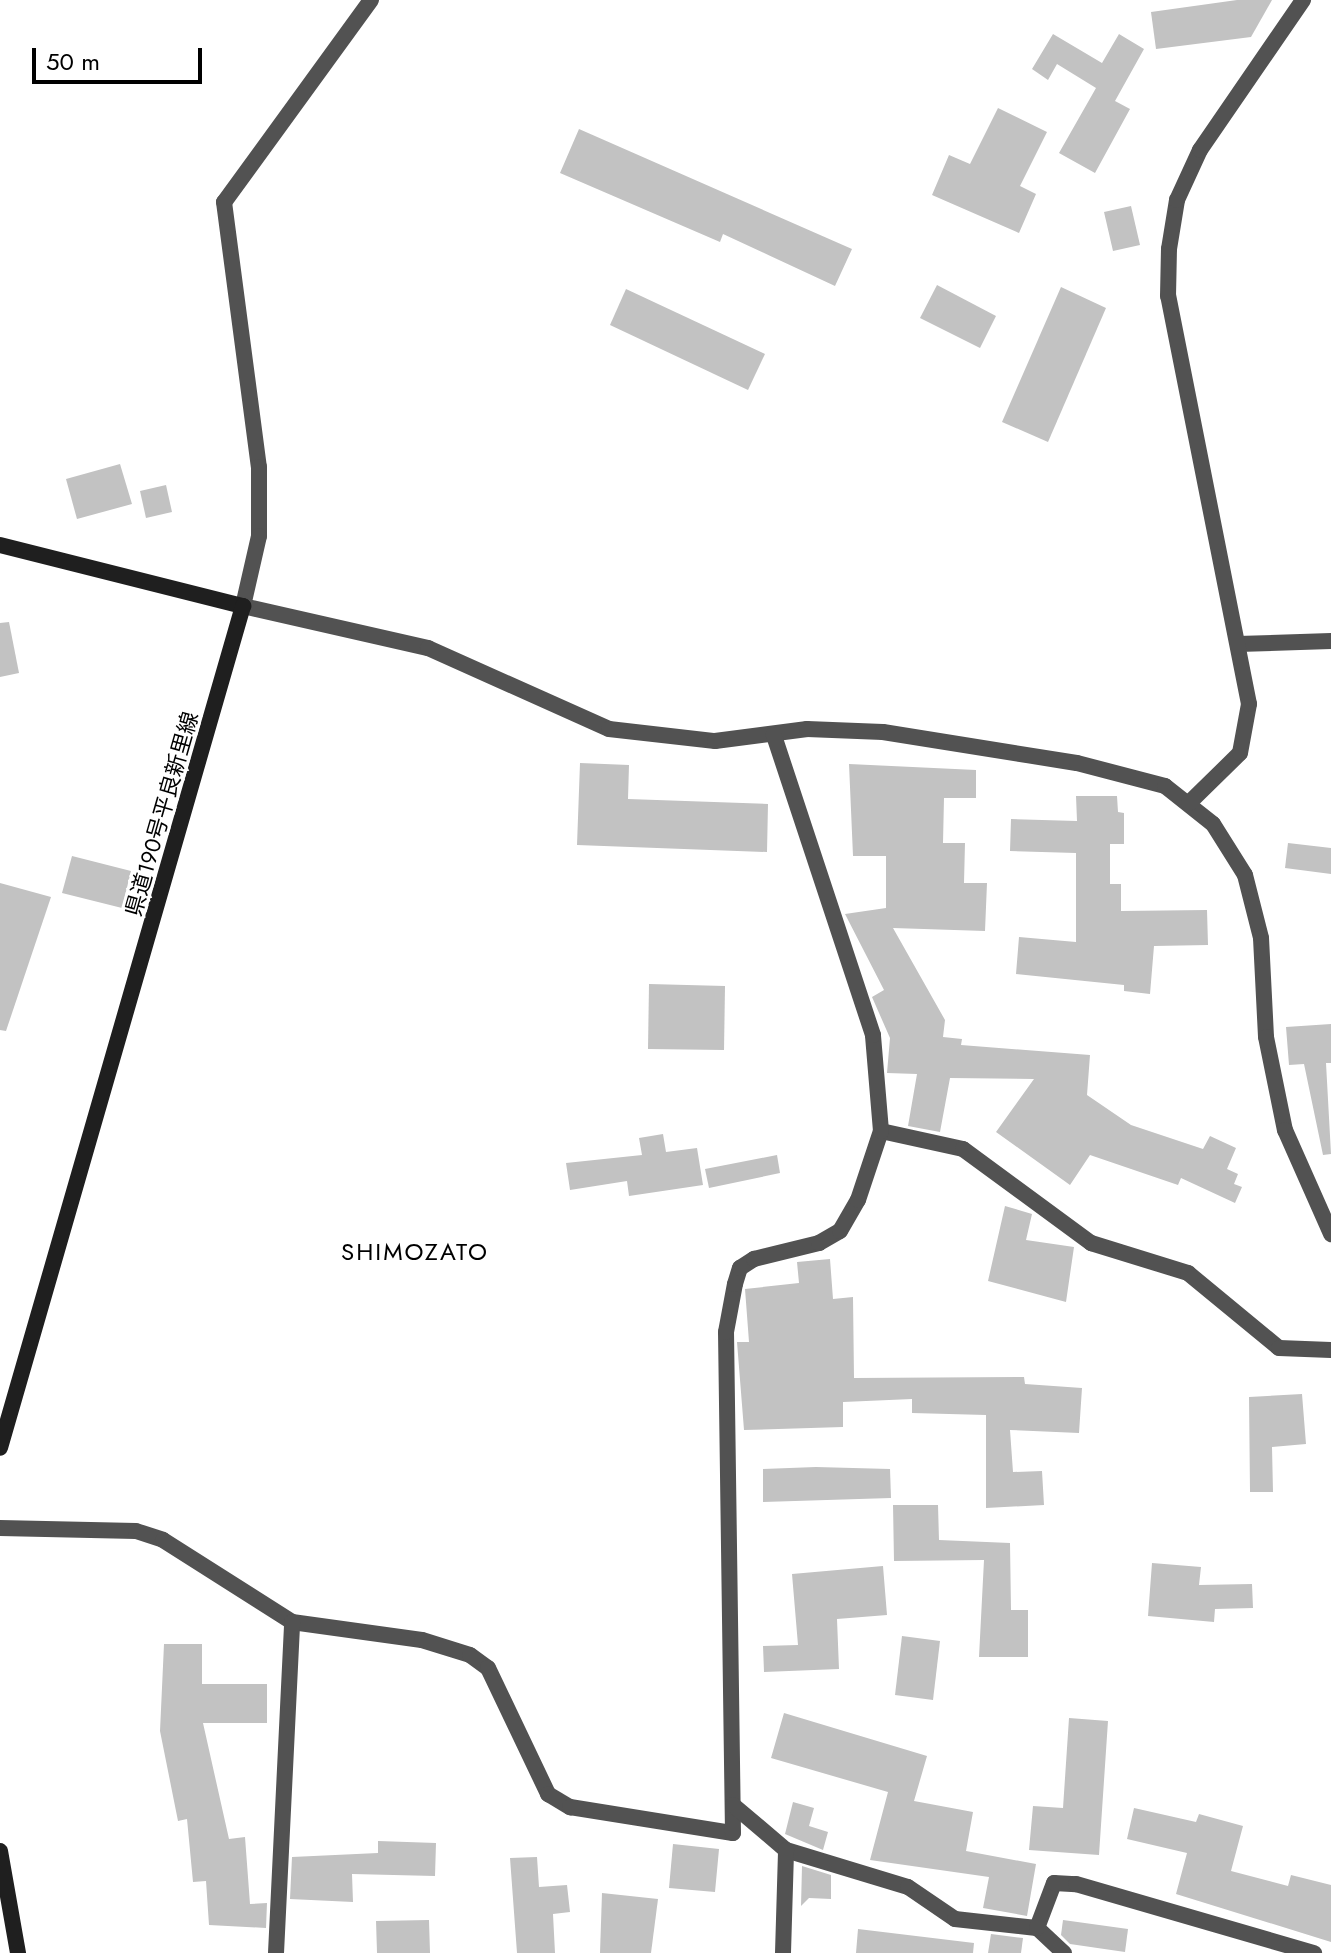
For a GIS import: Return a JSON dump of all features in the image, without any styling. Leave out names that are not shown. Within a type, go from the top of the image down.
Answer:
[{"type":"main road","points":[[0,545],[243,606]]},
{"type":"main road","name":"県道190号平良新里線","points":[[0,1448],[243,606]]},
{"type":"main road","points":[[0,1851],[18,1953]]},
{"type":"street","points":[[371,0],[224,202],[259,467],[259,536],[243,606],[428,648],[609,729],[715,741],[807,729],[883,732],[1129,773],[1189,803],[1235,850],[1249,886],[1261,938],[1266,1037],[1285,1130],[1331,1234]]},
{"type":"street","points":[[1189,803],[1240,753],[1249,727],[1238,644],[1168,296],[1169,249],[1177,200],[1200,150],[1303,0]]},
{"type":"street","points":[[1238,644],[1331,641]]},
{"type":"street","points":[[0,1528],[150,1536],[292,1622],[422,1640],[470,1655],[488,1668],[548,1794],[570,1807],[733,1833],[726,1332],[735,1284],[740,1268],[754,1259],[819,1243],[840,1231],[858,1200],[881,1131],[873,1035],[774,735]]},
{"type":"street","points":[[881,1131],[963,1149],[1091,1243],[1188,1273],[1279,1348],[1331,1350]]},
{"type":"street","points":[[276,1953],[292,1622]]},
{"type":"street","points":[[733,1805],[786,1850],[908,1887],[955,1919],[1037,1928],[1064,1953]]},
{"type":"street","points":[[783,1953],[786,1850]]},
{"type":"street","points":[[1037,1928],[1054,1883],[1076,1884],[1314,1953]]},
{"type":"building","points":[[1237,0],[1272,0],[1251,37],[1156,49],[1151,12]]},
{"type":"building","points":[[1053,34],[1102,63],[1119,34],[1144,49],[1115,101],[1130,109],[1095,173],[1059,153],[1096,88],[1057,64],[1048,80],[1032,69]]},
{"type":"building","points":[[998,108],[1047,132],[1020,186],[1036,194],[1019,233],[932,195],[949,155],[970,164]]},
{"type":"building","points":[[579,129],[852,249],[835,286],[723,234],[720,242],[560,173]]},
{"type":"building","points":[[1131,206],[1140,245],[1113,251],[1104,212]]},
{"type":"building","points":[[937,285],[996,316],[980,348],[920,318]]},
{"type":"building","points":[[1061,287],[1106,308],[1048,442],[1002,422]]},
{"type":"building","points":[[626,289],[765,354],[748,390],[610,325]]},
{"type":"building","points":[[120,464],[132,504],[77,519],[66,479]]},
{"type":"building","points":[[166,485],[172,512],[146,518],[140,491]]},
{"type":"building","points":[[9,622],[19,673],[0,677],[0,623]]},
{"type":"building","points":[[580,763],[629,765],[628,799],[768,804],[767,852],[577,845]]},
{"type":"building","points":[[849,764],[976,770],[976,798],[944,798],[943,843],[965,843],[964,883],[987,883],[985,931],[893,928],[945,1020],[943,1037],[962,1039],[961,1045],[1090,1055],[1087,1095],[1131,1125],[1203,1149],[1210,1136],[1236,1148],[1227,1169],[1238,1174],[1234,1184],[1242,1187],[1235,1203],[1181,1178],[1178,1185],[1090,1155],[1070,1185],[996,1132],[1034,1079],[950,1078],[940,1132],[908,1126],[917,1074],[887,1073],[890,1038],[872,997],[884,990],[845,914],[886,908],[886,856],[853,856]]},
{"type":"building","points":[[1076,796],[1117,796],[1118,812],[1124,813],[1124,844],[1110,844],[1110,884],[1121,884],[1121,911],[1207,910],[1208,945],[1154,946],[1150,994],[1124,991],[1124,985],[1016,974],[1019,937],[1076,942],[1076,853],[1010,851],[1011,819],[1077,821]]},
{"type":"building","points":[[1288,843],[1331,848],[1331,874],[1285,868]]},
{"type":"building","points":[[72,856],[131,871],[122,908],[62,893]]},
{"type":"building","points":[[0,883],[51,897],[6,1031],[0,1030]]},
{"type":"building","points":[[649,984],[725,986],[724,1050],[648,1049]]},
{"type":"building","points":[[1331,1024],[1331,1063],[1326,1063],[1331,1154],[1323,1155],[1304,1064],[1289,1065],[1286,1027]]},
{"type":"building","points":[[663,1134],[666,1152],[697,1148],[703,1185],[629,1196],[627,1181],[570,1190],[566,1163],[642,1155],[639,1138]]},
{"type":"building","points":[[777,1155],[780,1173],[709,1188],[705,1169]]},
{"type":"building","points":[[1005,1206],[1032,1214],[1026,1240],[1074,1247],[1066,1302],[988,1281]]},
{"type":"building","points":[[830,1259],[833,1299],[853,1297],[854,1378],[1024,1377],[1025,1384],[1082,1388],[1079,1433],[1010,1430],[1013,1472],[1042,1471],[1044,1505],[986,1508],[986,1415],[912,1413],[912,1399],[843,1402],[843,1427],[744,1430],[737,1342],[749,1342],[745,1289],[799,1283],[797,1262]]},
{"type":"building","points":[[1302,1394],[1306,1444],[1272,1447],[1273,1492],[1250,1492],[1249,1397]]},
{"type":"building","points":[[763,1469],[890,1469],[891,1498],[763,1502]]},
{"type":"building","points":[[893,1505],[938,1505],[939,1540],[1010,1543],[1011,1610],[1028,1610],[1028,1657],[979,1657],[984,1560],[894,1561]]},
{"type":"building","points":[[1152,1563],[1201,1567],[1199,1585],[1252,1584],[1253,1608],[1215,1609],[1214,1622],[1148,1616]]},
{"type":"building","points":[[883,1566],[887,1615],[837,1619],[839,1669],[764,1672],[763,1646],[798,1645],[792,1574]]},
{"type":"building","points":[[902,1636],[940,1641],[933,1700],[895,1695]]},
{"type":"building","points":[[164,1644],[202,1644],[202,1684],[267,1684],[267,1723],[203,1723],[229,1839],[245,1837],[250,1904],[267,1903],[266,1928],[209,1925],[206,1881],[193,1882],[187,1819],[178,1821],[160,1731]]},
{"type":"building","points":[[784,1713],[927,1756],[914,1801],[973,1812],[966,1851],[1036,1864],[1027,1916],[983,1908],[989,1877],[870,1860],[888,1792],[771,1758]]},
{"type":"building","points":[[1069,1718],[1108,1721],[1099,1855],[1029,1850],[1033,1806],[1063,1808]]},
{"type":"building","points":[[793,1802],[814,1808],[809,1826],[828,1832],[823,1850],[785,1834]]},
{"type":"building","points":[[1134,1808],[1196,1822],[1199,1814],[1243,1826],[1231,1871],[1288,1886],[1291,1875],[1331,1885],[1331,1942],[1176,1894],[1187,1853],[1127,1839]]},
{"type":"building","points":[[378,1841],[436,1843],[435,1876],[352,1874],[353,1902],[290,1899],[292,1857],[378,1853]]},
{"type":"building","points":[[673,1844],[719,1849],[715,1892],[669,1888]]},
{"type":"building","points":[[537,1857],[539,1887],[567,1885],[570,1912],[553,1914],[555,1953],[517,1953],[510,1858]]},
{"type":"building","points":[[802,1866],[831,1875],[831,1899],[809,1898],[801,1906]]},
{"type":"building","points":[[602,1893],[658,1899],[651,1953],[600,1953]]},
{"type":"building","points":[[429,1920],[430,1953],[377,1953],[376,1921]]},
{"type":"building","points":[[1063,1920],[1128,1929],[1125,1952],[1070,1944],[1061,1935]]},
{"type":"building","points":[[858,1929],[974,1943],[973,1953],[856,1953]]},
{"type":"building","points":[[991,1934],[1023,1938],[1021,1953],[988,1953]]},
{"type":"district","name":"SHIMOZATO","points":[[415,1252]]}]
